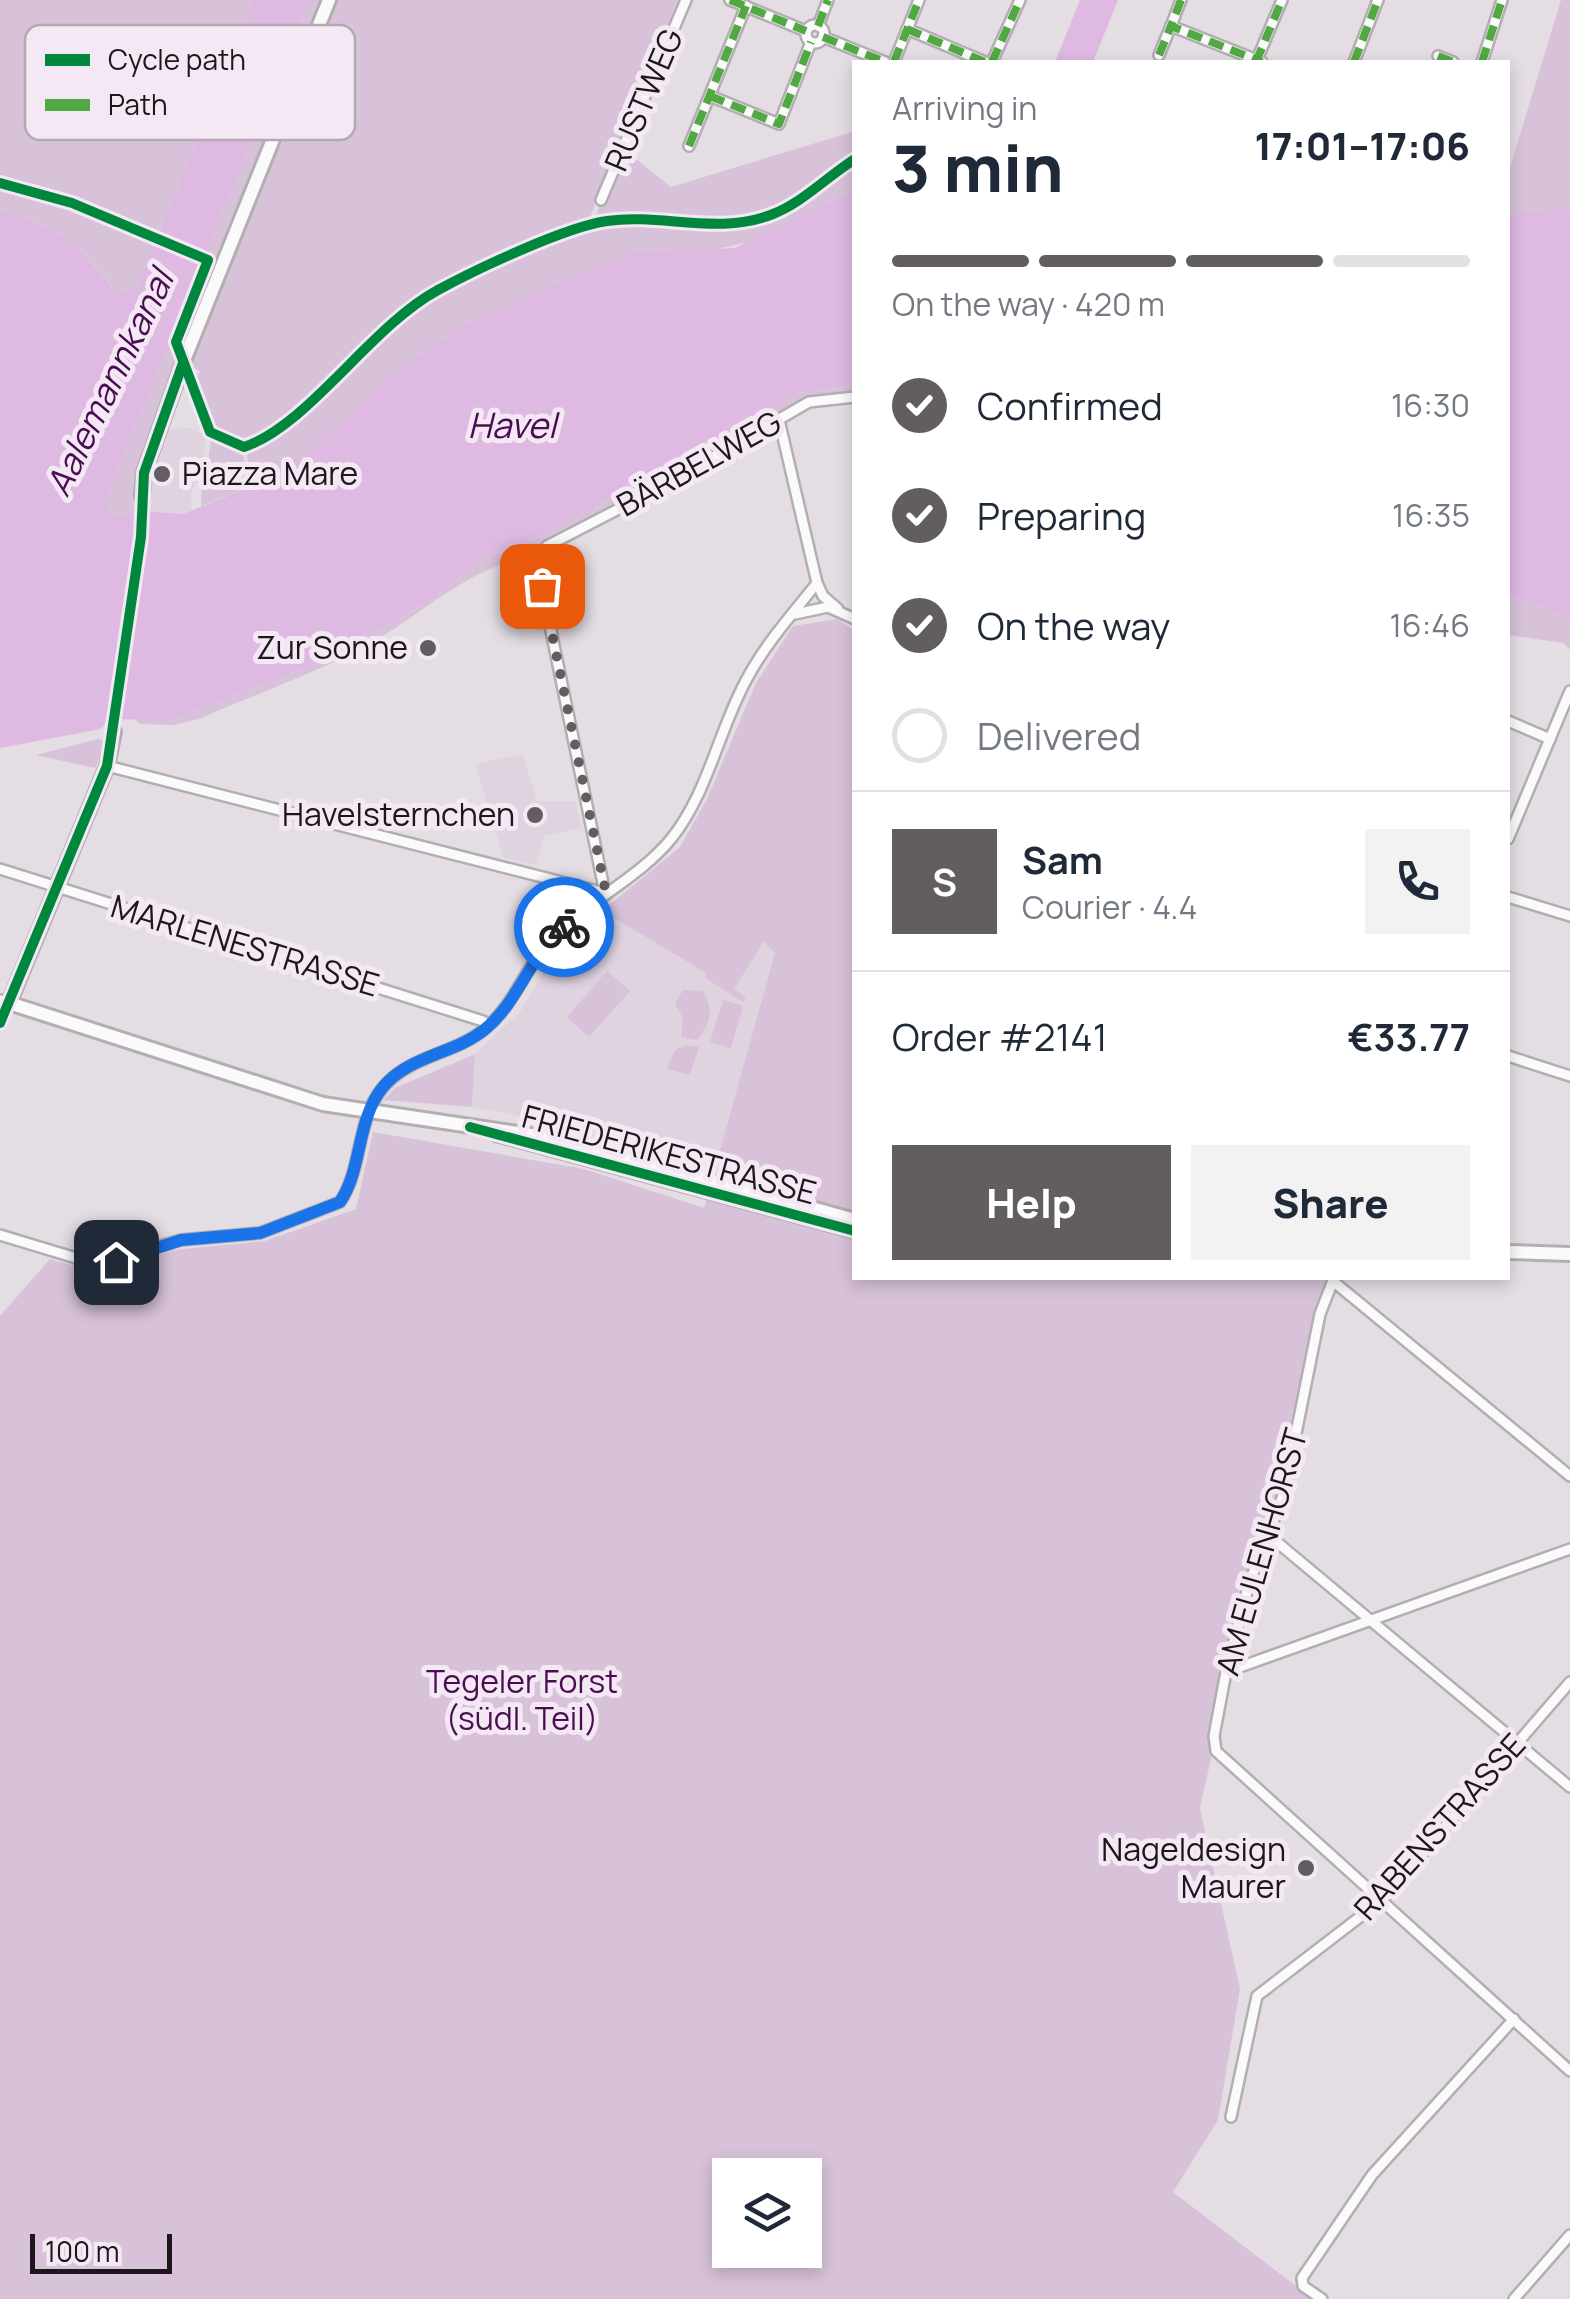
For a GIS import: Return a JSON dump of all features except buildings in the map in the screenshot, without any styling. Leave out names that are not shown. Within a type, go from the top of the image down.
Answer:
[{"type":"street","points":[[319,25],[329,0]]},
{"type":"street","name":"RUSTWEG","points":[[601,200],[686,0]]},
{"type":"street","points":[[730,0],[806,30],[818,26]]},
{"type":"street","points":[[828,0],[818,26],[823,37],[881,60]]},
{"type":"street","points":[[895,60],[918,0]]},
{"type":"street","points":[[989,60],[1020,0]]},
{"type":"street","points":[[1159,55],[1181,0]]},
{"type":"street","points":[[1259,60],[1282,0]]},
{"type":"street","points":[[1355,60],[1378,0]]},
{"type":"street","points":[[1483,60],[1499,1]]},
{"type":"street","points":[[690,146],[746,6]]},
{"type":"street","points":[[1171,26],[1253,60]]},
{"type":"street","points":[[907,29],[983,60]]},
{"type":"street","points":[[710,96],[779,124],[811,42],[806,30]]},
{"type":"street","points":[[811,42],[823,37]]},
{"type":"street","points":[[1438,56],[1448,60]]},
{"type":"street","points":[[142,495],[150,457],[186,354],[272,140]]},
{"type":"street","name":"BÄRBELWEG","points":[[546,546],[810,402],[852,397]]},
{"type":"street","points":[[779,420],[816,582],[823,596],[852,617]]},
{"type":"street","points":[[535,553],[606,893]]},
{"type":"street","points":[[0,1235],[96,1264],[181,1240],[260,1233],[340,1202],[347,1191],[370,1114],[385,1084],[400,1072],[460,1046],[488,1027],[512,1000],[549,941],[662,848],[684,819],[749,674],[798,613],[816,582]]},
{"type":"street","points":[[798,613],[838,609]]},
{"type":"street","points":[[1510,835],[1570,691]]},
{"type":"street","points":[[1510,722],[1550,739]]},
{"type":"street","points":[[0,1024],[4,1001],[57,887],[106,766],[114,732]]},
{"type":"street","points":[[106,766],[606,893]]},
{"type":"street","name":"MARLENESTRASSE","points":[[0,869],[482,1021],[488,1027]]},
{"type":"street","points":[[1510,898],[1570,916]]},
{"type":"street","name":"FRIEDERIKESTRASSE","points":[[4,1001],[323,1104],[564,1140],[852,1219]]},
{"type":"street","points":[[1510,1057],[1570,1076]]},
{"type":"street","name":"FRIEDERIKESTRASSE","points":[[470,1126],[852,1230]]},
{"type":"street","points":[[1510,1252],[1570,1254]]},
{"type":"street","points":[[1334,1280],[1570,1476]]},
{"type":"street","name":"AM EULENHORST","points":[[1334,1280],[1320,1314],[1292,1462],[1268,1540],[1249,1584],[1226,1672],[1214,1743],[1230,1765],[1382,1900]]},
{"type":"street","points":[[1268,1540],[1278,1543],[1570,1787]]},
{"type":"street","points":[[1226,1672],[1570,1549]]},
{"type":"street","name":"RABENSTRASSE","points":[[1231,2117],[1257,1996],[1382,1900],[1570,1682]]},
{"type":"street","points":[[1382,1900],[1570,2070]]},
{"type":"street","points":[[1322,2299],[1301,2282],[1372,2175],[1514,2019]]},
{"type":"street","points":[[1514,2299],[1570,2235]]},
{"type":"shaded area","points":[[190,428],[206,435],[202,468],[191,495],[192,510],[183,514],[147,511],[160,430]]},
{"type":"shaded area","name":"Havelsternchen","points":[[523,754],[537,801],[576,801],[581,828],[544,836],[536,865],[503,857],[475,764]]},
{"type":"shaded area","points":[[602,911],[733,989],[764,941],[776,953],[716,1166],[570,1126],[472,1107],[475,1054],[520,1012],[559,947]]},
{"type":"green space","points":[[0,0],[253,0],[243,25],[25,25],[25,140],[197,140],[138,285],[118,296],[69,240],[41,224],[0,211]]},
{"type":"green space","points":[[309,0],[329,0],[319,25],[299,25]]},
{"type":"green space","points":[[333,0],[678,0],[590,217],[595,217],[625,150],[671,187],[852,132],[852,191],[749,242],[707,251],[628,254],[459,328],[386,379],[289,471],[201,506],[202,485],[243,476],[248,467],[246,439],[217,429],[197,378],[200,371],[187,366],[277,140],[355,140],[355,25],[323,25]]},
{"type":"green space","points":[[1561,0],[1570,0],[1570,210],[1510,214],[1510,167]]},
{"type":"green space","points":[[252,140],[273,140],[134,491],[142,511],[110,516],[105,501]]},
{"type":"green space","points":[[852,386],[852,394],[809,400],[524,558],[501,564],[459,585],[377,639],[337,660],[199,719],[174,725],[140,724],[133,717],[170,720],[320,662],[430,601],[487,555],[541,536],[676,459],[689,460],[705,451],[705,438],[716,443],[798,393]]},
{"type":"green space","points":[[211,440],[242,452],[245,462],[240,472],[205,480]]},
{"type":"green space","points":[[1510,596],[1570,617],[1570,650],[1564,643],[1510,635]]},
{"type":"green space","name":"Tegeler Forst (südl. Teil)","points":[[837,619],[852,629],[852,1280],[1329,1280],[1289,1460],[1240,1588],[1219,1671],[1210,1736],[1212,1754],[1200,1808],[1240,1989],[1218,2120],[1173,2192],[1313,2299],[0,2299],[0,1316],[50,1259],[96,1272],[119,1269],[173,1250],[265,1241],[356,1209],[373,1132],[584,1169],[704,1208],[775,953],[764,941],[734,989],[746,997],[743,1002],[705,978],[706,973],[602,911],[680,847],[707,799],[756,683],[793,626]]},
{"type":"green space","points":[[98,739],[106,741],[95,768],[36,755]]},
{"type":"green space","points":[[607,971],[630,991],[589,1037],[567,1017]]},
{"type":"green space","points":[[683,990],[703,991],[709,1005],[708,1022],[697,1040],[681,1037],[683,1018],[675,1003]]},
{"type":"green space","points":[[723,1000],[743,1006],[731,1048],[710,1042]]},
{"type":"green space","points":[[686,1045],[699,1047],[690,1075],[667,1069],[675,1050]]},
{"type":"green space","points":[[475,1054],[472,1107],[384,1100],[395,1088]]},
{"type":"water","name":"Havel","points":[[253,0],[309,0],[299,25],[243,25]]},
{"type":"water","points":[[1080,0],[1118,0],[1094,60],[1056,60]]},
{"type":"water","name":"Havel","points":[[197,140],[252,140],[105,501],[111,516],[142,511],[183,514],[289,471],[386,379],[459,328],[549,287],[630,253],[735,248],[852,191],[852,386],[798,393],[715,443],[705,438],[705,451],[689,460],[677,459],[541,536],[487,555],[430,601],[320,662],[170,720],[108,719],[101,729],[0,748],[0,211],[40,224],[68,240],[117,295],[138,285]]},
{"type":"water","points":[[1570,210],[1570,617],[1510,596],[1510,214]]},
{"type":"ferry route","points":[[115,720],[142,511]]},
{"type":"marked path","points":[[730,0],[806,31]]},
{"type":"marked path","points":[[818,26],[828,0]]},
{"type":"marked path","points":[[895,60],[919,0]]},
{"type":"marked path","points":[[993,60],[1020,0]]},
{"type":"marked path","points":[[1181,0],[1171,26],[1257,60]]},
{"type":"marked path","points":[[1257,60],[1282,0]]},
{"type":"marked path","points":[[1355,60],[1378,0]]},
{"type":"marked path","points":[[1483,60],[1502,0]]},
{"type":"marked path","points":[[689,146],[746,6]]},
{"type":"marked path","points":[[1159,55],[1171,26]]},
{"type":"marked path","points":[[907,29],[980,60]]},
{"type":"marked path","points":[[823,37],[880,60]]},
{"type":"marked path","points":[[710,96],[779,124],[811,42]]},
{"type":"marked path","points":[[1438,56],[1448,60]]},
{"type":"cycle path","points":[[0,183],[72,203],[208,260],[176,342],[210,432],[244,447],[292,418],[413,306],[498,261],[568,231],[607,221],[711,224],[752,220],[794,203],[852,161]]},
{"type":"cycle path","points":[[0,1023],[107,766],[141,537],[144,473],[183,363]]},
{"type":"cycle path","points":[[470,1127],[852,1230]]},
{"type":"way so far","points":[[542,586],[606,893],[564,927]]},
{"type":"place","name":"Piazza Mare","points":[[162,474]]},
{"type":"place","name":"Zur Sonne","points":[[428,648]]},
{"type":"place","name":"Havelsternchen","points":[[535,815]]},
{"type":"place","name":"Nageldesign Maurer","points":[[1306,1868]]},
{"type":"route","points":[[116,1262],[181,1240],[260,1233],[340,1202],[347,1191],[364,1125],[385,1084],[409,1067],[460,1046],[488,1027],[512,1000],[549,941],[564,927]]},
{"type":"water label","name":"Aalemannkanal","points":[[110,383]]}]
